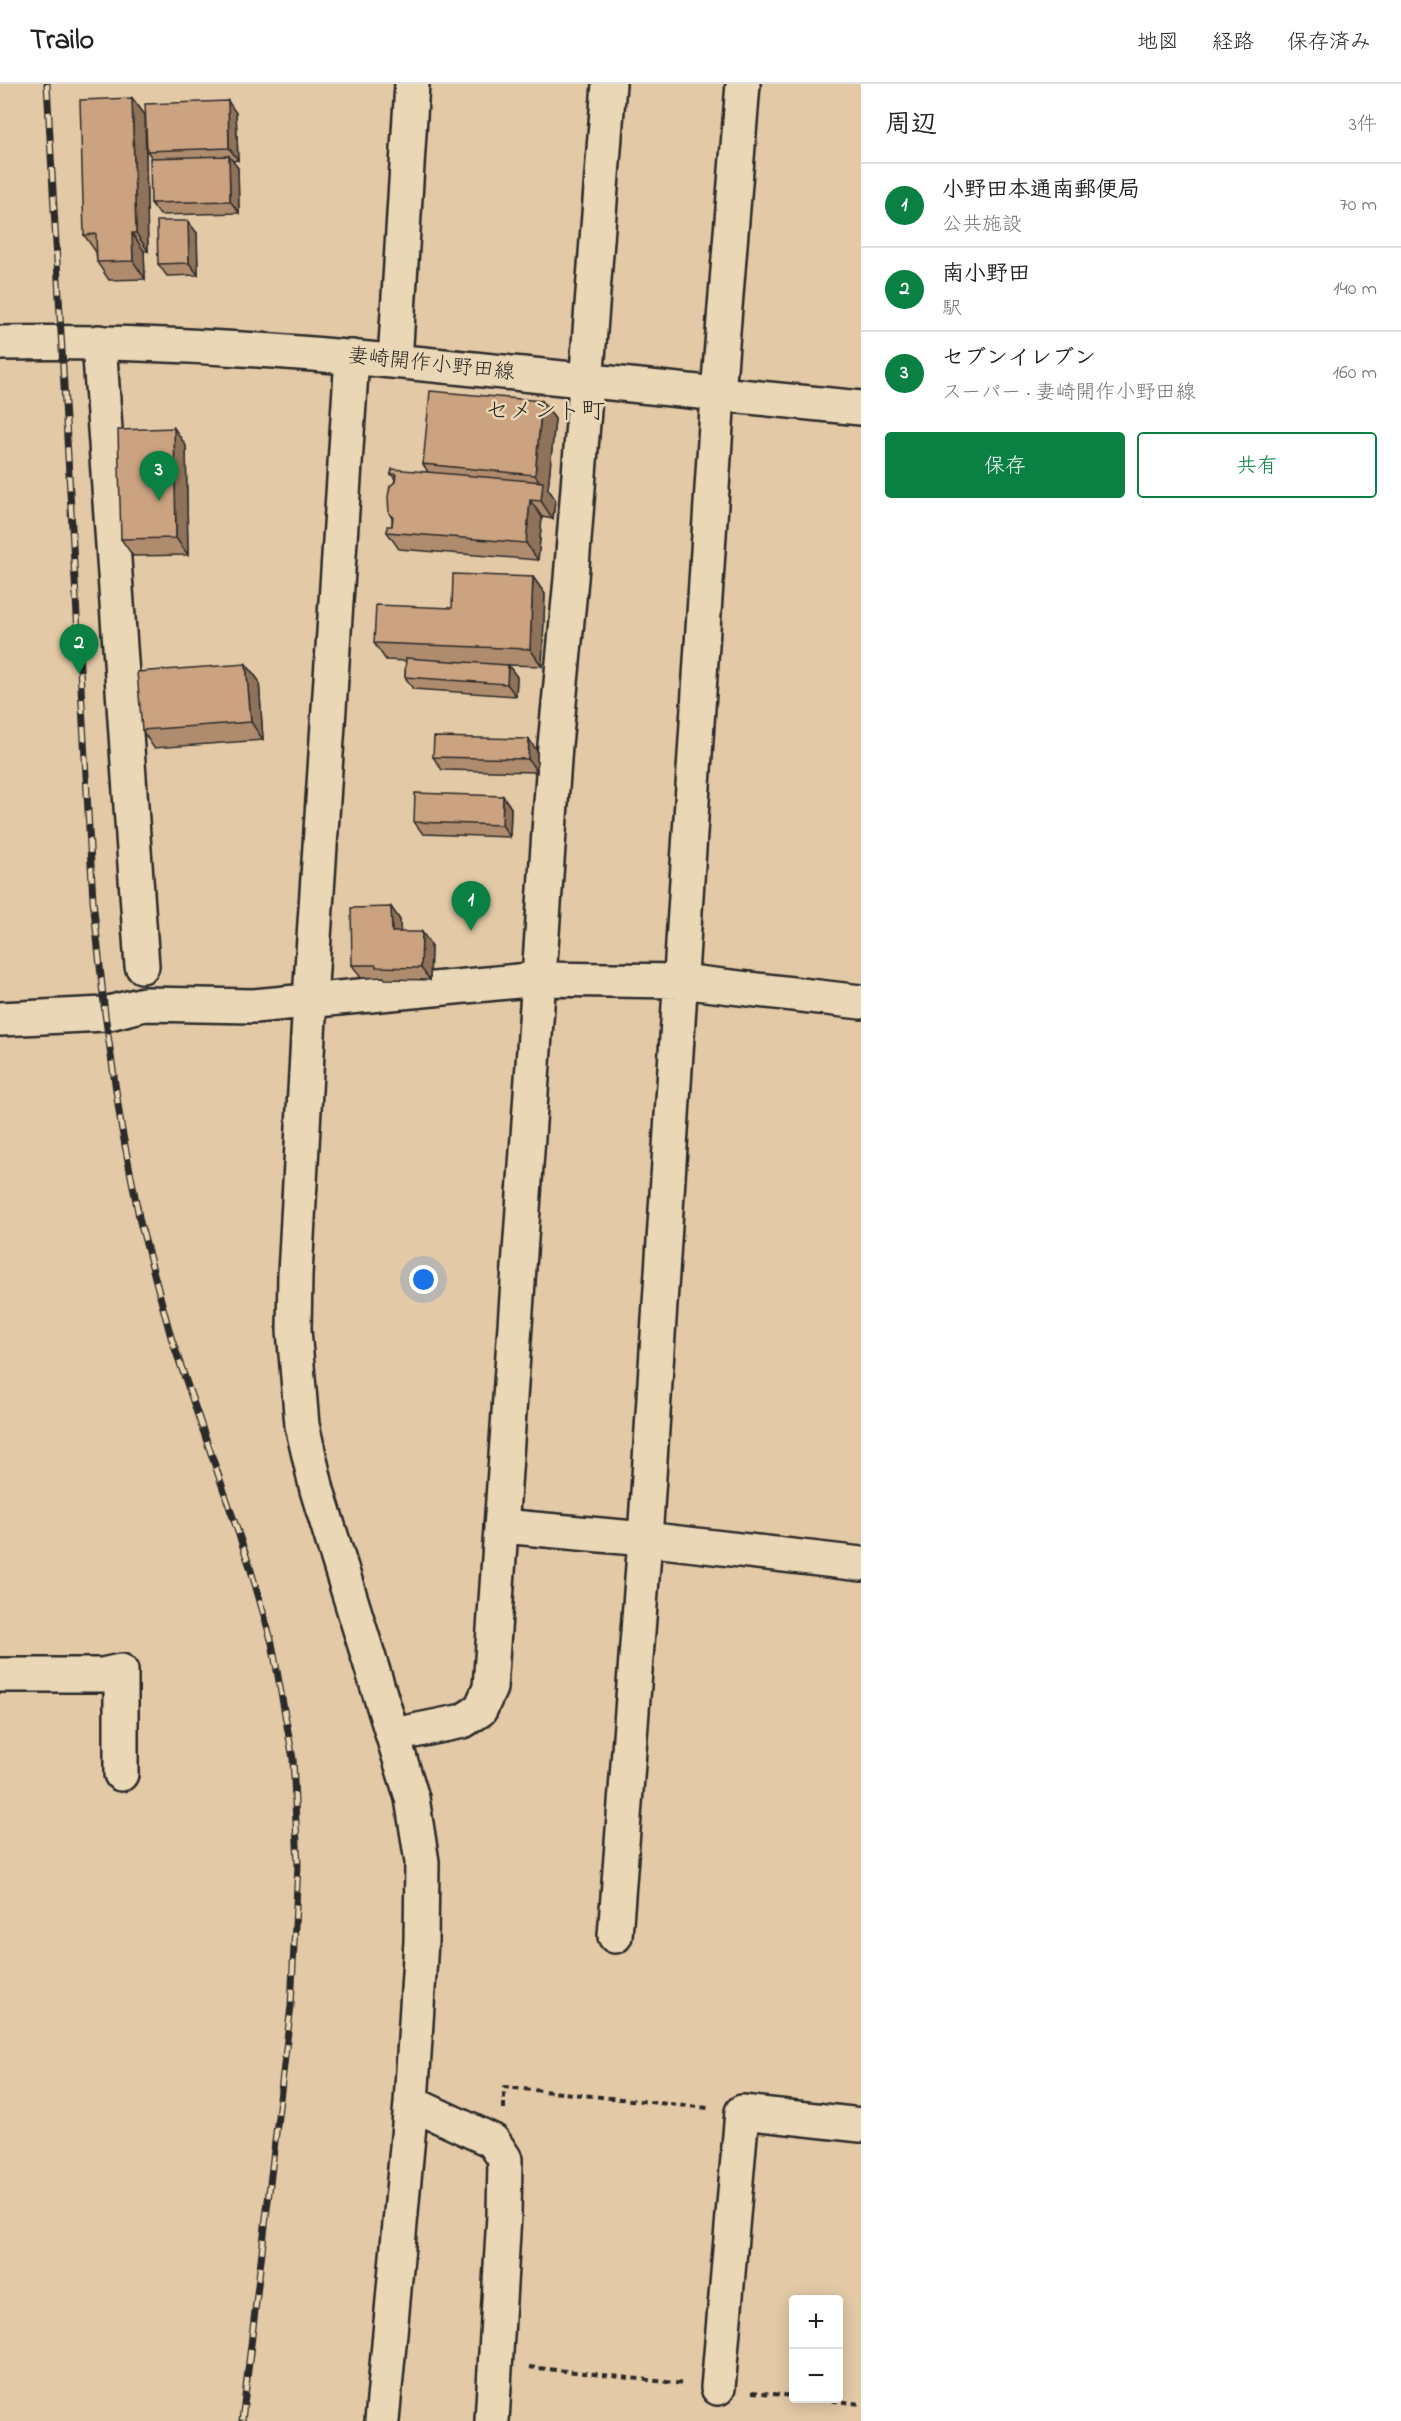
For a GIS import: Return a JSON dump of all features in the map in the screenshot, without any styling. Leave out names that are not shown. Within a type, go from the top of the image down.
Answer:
[{"type":"street","points":[[395,361],[412,84]]},
{"type":"street","points":[[393,1735],[463,1721],[480,1710],[490,1688],[555,745],[571,579],[609,84]]},
{"type":"street","points":[[615,1936],[645,1539],[717,394],[743,84]]},
{"type":"street","points":[[99,342],[142,966]]},
{"type":"street","name":"妻崎開作小野田線","points":[[0,343],[99,342],[217,346],[395,361],[861,408]]},
{"type":"street","points":[[352,357],[310,999],[295,1274],[296,1368],[302,1425],[318,1490],[412,1798],[422,1862],[421,1941],[411,2103],[382,2421]]},
{"type":"street","points":[[0,1019],[105,1014],[144,1004],[254,1006],[539,979],[680,981],[861,1002]]},
{"type":"street","points":[[501,1526],[645,1539],[861,1564]]},
{"type":"street","points":[[0,1675],[102,1675],[121,1671],[121,1774]]},
{"type":"street","points":[[411,2103],[493,2141],[505,2159],[492,2421]]},
{"type":"street","points":[[718,2388],[742,2112],[861,2125]]},
{"type":"path","points":[[493,2141],[504,2112],[504,2087],[742,2112]]},
{"type":"path","points":[[495,2363],[789,2395]]},
{"type":"path","points":[[843,2402],[861,2404]]},
{"type":"building","points":[[132,98],[136,233],[132,233],[133,261],[97,262],[96,234],[84,235],[80,100]]},
{"type":"building","points":[[228,101],[229,148],[147,151],[145,104]]},
{"type":"building","points":[[229,156],[230,201],[151,203],[150,158]]},
{"type":"building","points":[[157,221],[188,221],[189,263],[158,264]]},
{"type":"building","points":[[430,391],[542,401],[535,475],[423,464]]},
{"type":"building","points":[[174,428],[176,538],[121,539],[118,430]]},
{"type":"building","points":[[392,469],[543,482],[541,501],[530,500],[526,543],[387,532],[387,526],[392,526],[393,517],[389,513],[388,497],[390,486],[395,482],[396,474],[391,474]]},
{"type":"building","points":[[453,574],[533,577],[530,649],[374,643],[376,605],[452,608]]},
{"type":"building","points":[[406,658],[508,665],[507,684],[405,677]]},
{"type":"building","points":[[246,664],[251,722],[142,730],[137,672]]},
{"type":"building","points":[[434,737],[529,739],[528,759],[433,757]]},
{"type":"building","points":[[415,793],[503,796],[502,825],[414,822]]},
{"type":"building","points":[[391,907],[392,932],[422,932],[421,968],[352,965],[351,908]]},
{"type":"railway","points":[[47,84],[93,900],[105,1014],[121,1125],[140,1222],[171,1337],[250,1567],[272,1643],[293,1759],[298,1865],[291,2006],[242,2421]]},
{"type":"place","name":"セブンイレブン","points":[[159,501]]},
{"type":"place","name":"南小野田","points":[[79,674]]},
{"type":"place","name":"小野田本通南郵便局","points":[[471,931]]},
{"type":"district","name":"セメント町","points":[[545,412]]}]
